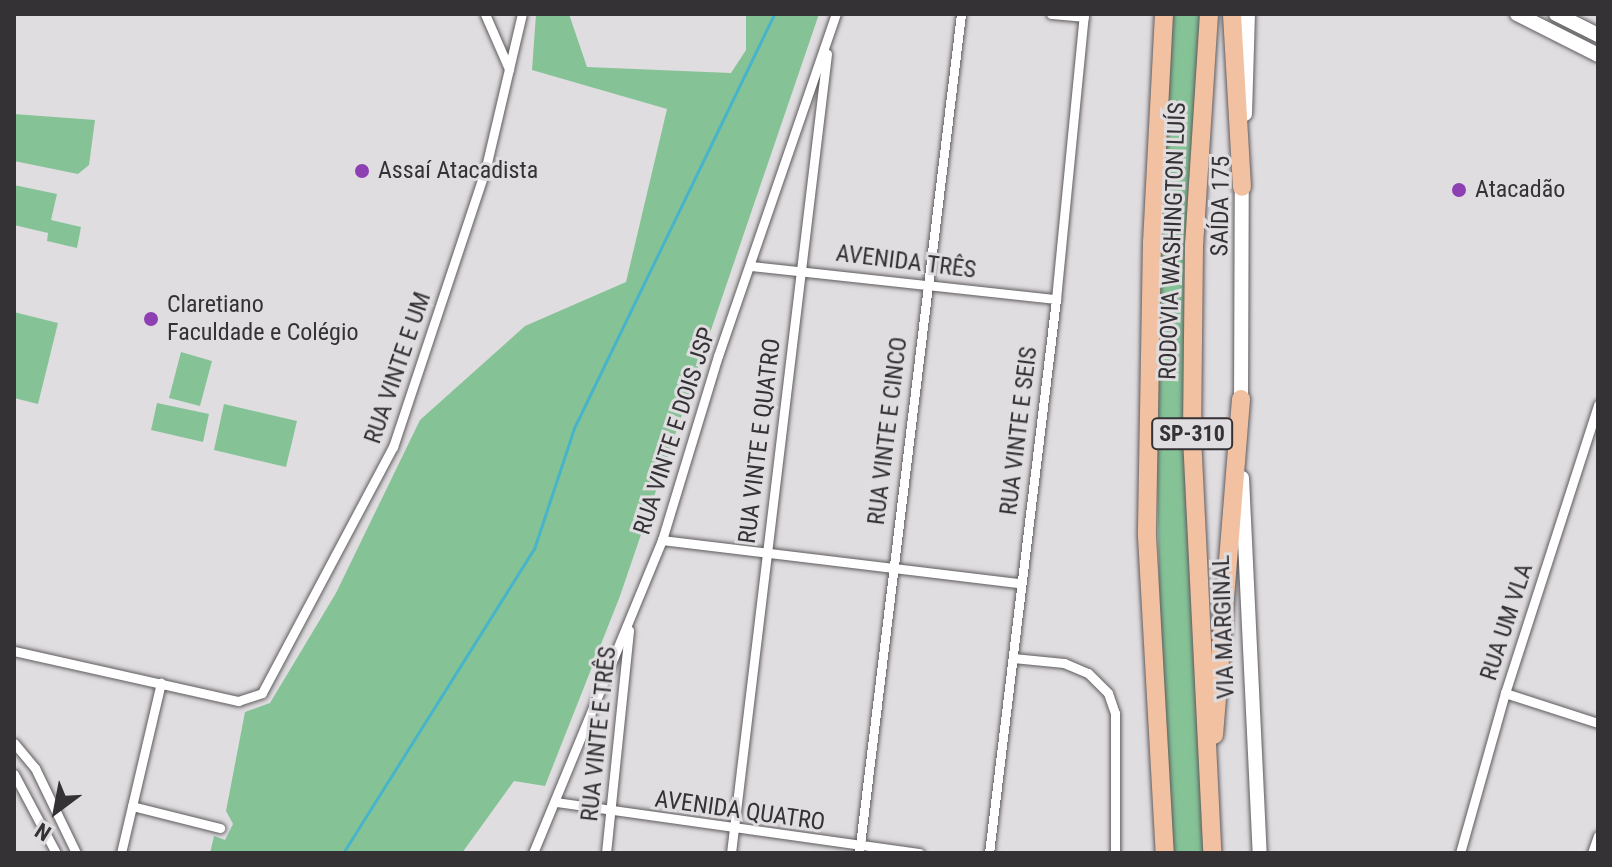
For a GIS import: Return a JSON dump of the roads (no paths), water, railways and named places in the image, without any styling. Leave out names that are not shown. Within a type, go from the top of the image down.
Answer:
[{"type":"highway","name":"RODOVIA WASHINGTON LUÍS","points":[[1161,14],[1147,536],[1165,853]]},
{"type":"highway","name":"RODOVIA WASHINGTON LUÍS","points":[[1209,14],[1194,244],[1192,437],[1212,853]]},
{"type":"highway","points":[[1232,14],[1242,187]]},
{"type":"highway","points":[[1210,829],[1223,578],[1241,399]]},
{"type":"main road","name":"SAÍDA 175","points":[[1241,399],[1242,187],[1248,14]]},
{"type":"main road","points":[[1517,14],[1598,55]]},
{"type":"main road","points":[[1557,14],[1598,35]]},
{"type":"main road","name":"VIA MARGINAL","points":[[1241,399],[1243,574],[1260,853]]},
{"type":"street","points":[[485,14],[509,69]]},
{"type":"street","name":"RUA VINTE E UM","points":[[161,683],[243,701],[256,698],[269,684],[393,448],[486,167],[522,14]]},
{"type":"street","name":"RUA VINTE E DOIS JSP","points":[[533,853],[662,540],[836,14]]},
{"type":"street","name":"RUA VINTE E CINCO","points":[[860,850],[925,285],[961,14]]},
{"type":"street","points":[[1051,14],[1084,16]]},
{"type":"street","name":"RUA VINTE E SEIS","points":[[989,853],[1019,583],[1056,299],[1084,16]]},
{"type":"street","name":"RUA VINTE E QUATRO","points":[[731,853],[829,35]]},
{"type":"street","name":"AVENIDA TRÊS","points":[[751,266],[1056,299]]},
{"type":"street","name":"RUA UM VLA","points":[[1460,853],[1505,693],[1598,407]]},
{"type":"street","points":[[662,540],[892,565],[1019,583]]},
{"type":"street","name":"RUA VINTE E TRÊS","points":[[606,853],[630,618]]},
{"type":"street","points":[[14,651],[161,683],[120,851]]},
{"type":"street","points":[[1013,658],[1064,663],[1088,673],[1108,693],[1115,713],[1115,853]]},
{"type":"street","points":[[1505,693],[1598,723]]},
{"type":"street","points":[[14,743],[35,768],[76,853]]},
{"type":"street","points":[[14,774],[56,853]]},
{"type":"street","name":"AVENIDA QUATRO","points":[[556,802],[611,814],[860,850],[919,853]]},
{"type":"street","points":[[132,806],[220,828]]},
{"type":"street","points":[[1592,853],[1598,836]]},
{"type":"waterway","points":[[343,853],[534,549],[574,428],[774,14]]},
{"type":"place","name":"Assaí Atacadista","points":[[362,171]]},
{"type":"place","name":"Atacadão","points":[[1459,190]]},
{"type":"place","name":"Claretiano Faculdade e Colégio","points":[[151,319]]}]
